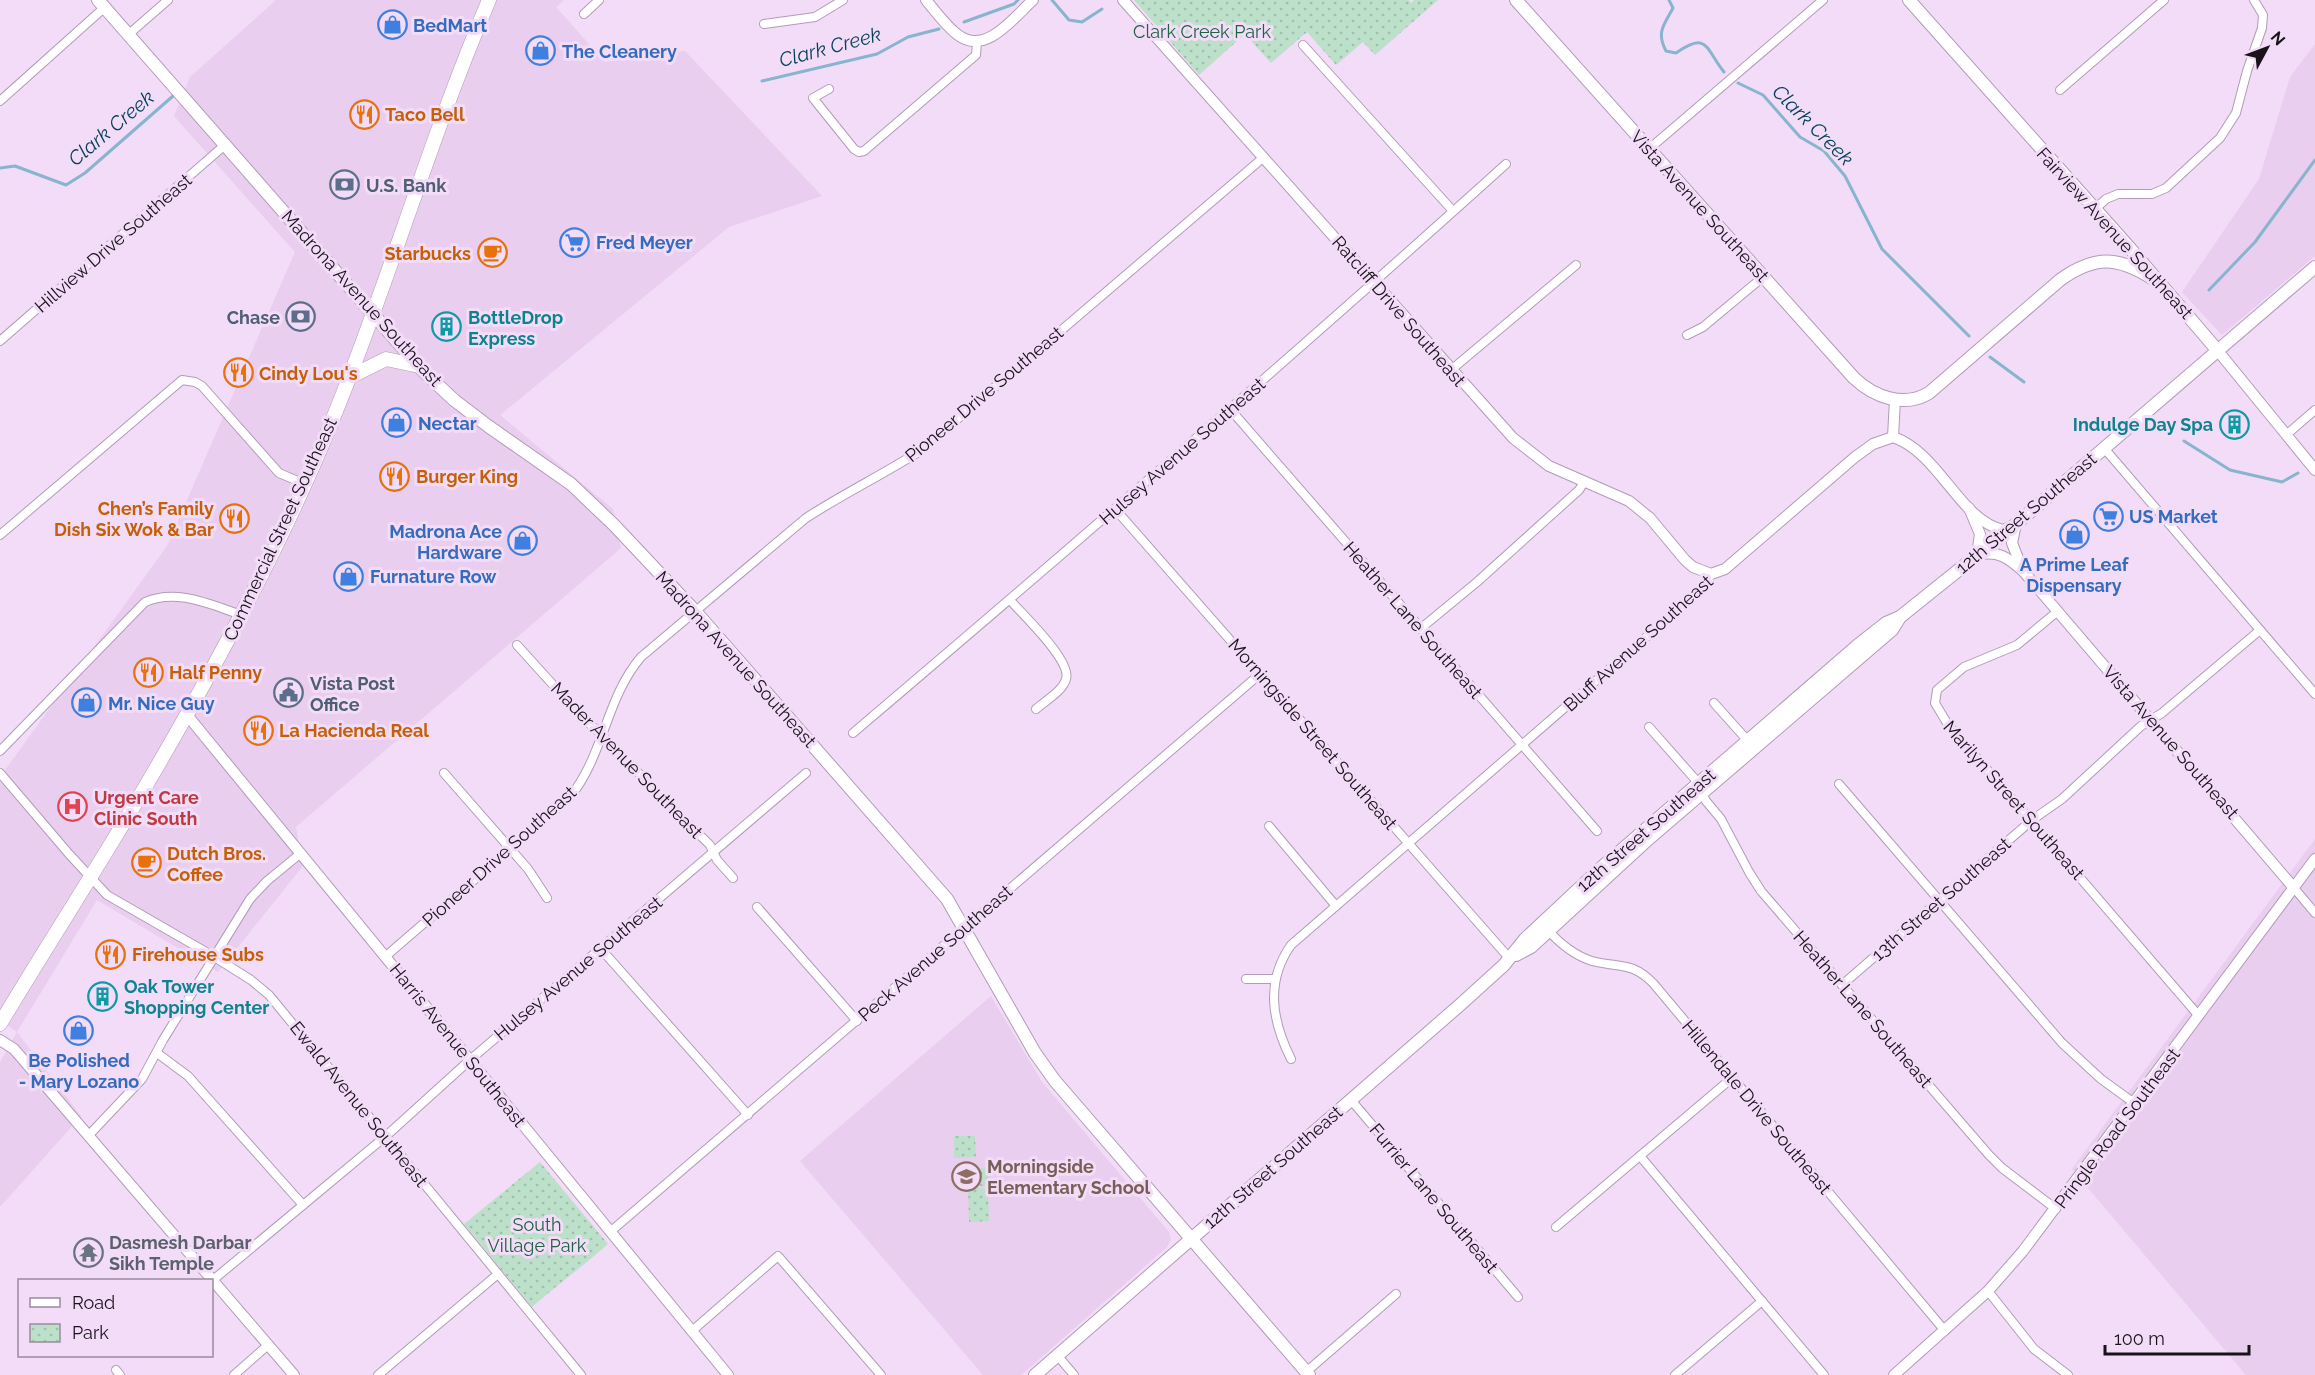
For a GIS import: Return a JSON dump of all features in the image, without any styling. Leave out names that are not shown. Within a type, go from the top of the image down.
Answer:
[{"type":"main road","name":"Commercial Street Southeast","points":[[0,1024],[187,715],[242,615],[305,484],[373,313],[458,73],[489,0]]},
{"type":"main road","name":"Vista Avenue Southeast","points":[[1516,0],[1854,378],[1862,386],[1880,396],[1894,399]]},
{"type":"main road","name":"Fairview Avenue Southeast","points":[[1909,0],[2128,246],[2218,351]]},
{"type":"main road","name":"Madrona Avenue Southeast","points":[[102,4],[419,366],[446,392],[488,426],[543,463],[584,496],[695,612],[947,899],[1045,1068],[1076,1108],[1308,1373]]},
{"type":"main road","points":[[1894,399],[1904,401],[1916,399],[1935,389],[2060,280],[2090,262],[2103,261],[2120,255],[2128,246]]},
{"type":"main road","points":[[2103,261],[2144,273],[2161,284]]},
{"type":"main road","name":"12th Street Southeast","points":[[1035,1375],[1510,959],[1531,947],[1545,927],[1700,789],[1892,630],[1900,618],[2014,525],[2315,267]]},
{"type":"main road","points":[[348,378],[386,359],[419,366]]},
{"type":"main road","name":"12th Street Southeast","points":[[1700,789],[1748,741],[1868,637],[1886,623],[1900,618]]},
{"type":"street","points":[[129,34],[168,0]]},
{"type":"street","points":[[584,14],[599,0]]},
{"type":"street","points":[[764,24],[815,17],[843,0]]},
{"type":"street","points":[[926,0],[958,35],[976,42],[989,39],[1033,0]]},
{"type":"street","name":"Ratcliff Drive Southeast","points":[[1123,0],[1451,370],[1526,449],[1549,465],[1629,501],[1650,518],[1685,560],[1693,567],[1711,574]]},
{"type":"street","points":[[1649,149],[1823,0]]},
{"type":"street","points":[[2060,90],[2164,0]]},
{"type":"street","points":[[2095,209],[2106,199],[2118,194],[2152,194],[2166,189],[2220,138],[2236,113],[2264,20],[2262,10],[2254,0]]},
{"type":"street","points":[[0,101],[102,4]]},
{"type":"street","points":[[828,90],[813,98],[854,149],[864,151],[976,55],[976,42]]},
{"type":"street","points":[[1303,45],[1453,211]]},
{"type":"street","name":"Hillview Drive Southeast","points":[[0,341],[226,144]]},
{"type":"street","name":"Pioneer Drive Southeast","points":[[386,957],[578,788],[593,760],[622,683],[641,657],[806,518],[835,499],[878,478],[920,451],[1264,157]]},
{"type":"street","name":"Hulsey Avenue Southeast","points":[[854,733],[1116,510],[1506,164]]},
{"type":"street","points":[[1451,370],[1576,265]]},
{"type":"street","points":[[1687,335],[1703,327],[1763,277]]},
{"type":"street","name":"Fairview Avenue Southeast","points":[[2218,351],[2315,470]]},
{"type":"street","points":[[0,536],[182,380],[189,380],[202,386],[279,473],[305,484]]},
{"type":"street","points":[[1894,399],[1893,437],[1912,445],[1924,455],[1969,508],[1992,527],[2002,530],[2014,525],[2012,543],[2024,572]]},
{"type":"street","name":"Heather Lane Southeast","points":[[1230,409],[1596,831]]},
{"type":"street","points":[[2286,435],[2315,410]]},
{"type":"street","name":"Bluff Avenue Southeast","points":[[1291,1059],[1278,1028],[1274,979],[1291,945],[1704,587],[1711,574],[1733,562],[1855,457],[1873,444],[1893,437]]},
{"type":"street","points":[[2104,448],[2315,694]]},
{"type":"street","points":[[1420,629],[1477,582],[1506,553],[1579,490],[1584,482]]},
{"type":"street","points":[[1969,508],[1979,529],[1980,543],[1977,555],[1989,552],[2002,555],[2024,572]]},
{"type":"street","name":"Morningside Street Southeast","points":[[1116,510],[1510,959]]},
{"type":"street","name":"Vista Avenue Southeast","points":[[2024,572],[2315,913]]},
{"type":"street","points":[[0,751],[145,602],[162,596],[186,597],[242,615]]},
{"type":"street","points":[[1011,600],[1059,657],[1066,671],[1066,679],[1061,688],[1036,709]]},
{"type":"street","name":"Marilyn Street Southeast","points":[[2058,611],[2016,645],[1964,667],[1937,690],[1935,703],[1947,723],[2199,1016]]},
{"type":"street","name":"13th Street Southeast","points":[[1842,985],[2032,820],[2062,799],[2141,726],[2162,713],[2260,630]]},
{"type":"street","name":"Mader Avenue Southeast","points":[[518,645],[583,718],[602,734],[670,806],[698,831],[714,851],[717,860],[733,878]]},
{"type":"street","name":"Peck Avenue Southeast","points":[[610,1232],[748,1116],[1260,674]]},
{"type":"street","points":[[1714,703],[1748,741]]},
{"type":"street","name":"Harris Avenue Southeast","points":[[187,715],[728,1375]]},
{"type":"street","name":"Heather Lane Southeast","points":[[1650,728],[1722,819],[1761,891],[1989,1155],[2002,1168],[2056,1209]]},
{"type":"street","name":"Ewald Avenue Southeast","points":[[0,773],[89,877],[115,901],[251,980],[269,995],[581,1375]]},
{"type":"street","points":[[444,773],[528,869],[547,898]]},
{"type":"street","name":"Hulsey Avenue Southeast","points":[[213,1280],[386,1136],[471,1059],[806,773]]},
{"type":"street","points":[[1839,784],[2062,1043],[2101,1079],[2134,1102]]},
{"type":"street","points":[[1269,826],[1336,906]]},
{"type":"street","points":[[89,1135],[142,1079],[213,957],[250,899],[267,881],[301,853]]},
{"type":"street","name":"Pringle Road Southeast","points":[[1894,1375],[1988,1291],[2056,1209],[2315,859]]},
{"type":"street","points":[[757,907],[857,1021]]},
{"type":"street","name":"Hillendale Drive Southeast","points":[[1545,927],[1559,942],[1580,956],[1593,961],[1634,967],[1642,971],[1945,1331]]},
{"type":"street","points":[[601,949],[748,1116]]},
{"type":"street","points":[[1246,979],[1274,979]]},
{"type":"street","points":[[0,1040],[14,1049],[212,1279]]},
{"type":"street","points":[[157,1053],[188,1076],[303,1205]]},
{"type":"street","points":[[1556,1227],[1732,1078]]},
{"type":"street","name":"Furrier Lane Southeast","points":[[1351,1100],[1518,1296]]},
{"type":"street","points":[[1640,1156],[1824,1375]]},
{"type":"street","points":[[692,1331],[778,1256],[880,1375]]},
{"type":"street","points":[[378,1375],[498,1274]]},
{"type":"street","points":[[213,1280],[294,1375]]},
{"type":"street","points":[[1988,1291],[2034,1349],[2068,1375]]},
{"type":"street","points":[[1308,1373],[1396,1294]]},
{"type":"street","points":[[1675,1375],[1762,1301]]},
{"type":"street","points":[[234,1375],[268,1345]]},
{"type":"street","points":[[1057,1355],[1074,1375]]},
{"type":"shaded area","points":[[276,0],[564,0],[556,7],[605,62],[685,51],[822,196],[729,227],[500,415],[613,509],[621,548],[296,827],[303,866],[218,972],[97,900],[17,1032],[0,1021],[0,777],[167,546],[295,252],[174,116],[190,77]]},
{"type":"shaded area","points":[[2315,44],[2315,256],[2222,335],[2182,292],[2259,179],[2290,77]]},
{"type":"shaded area","points":[[2315,839],[2315,1375],[2246,1375],[2072,1169]]},
{"type":"shaded area","name":"Morningside Elementary School","points":[[991,996],[1042,1082],[1169,1232],[1171,1239],[1167,1247],[1021,1375],[983,1375],[800,1161]]},
{"type":"shaded area","points":[[17,1032],[81,1116],[0,1207],[0,1062]]},
{"type":"green space","name":"Clark Creek Park","points":[[1134,0],[1409,0],[1411,3],[1414,0],[1438,0],[1375,55],[1363,42],[1336,65],[1307,32],[1271,63],[1245,34],[1199,75]]},
{"type":"green space","points":[[954,1136],[975,1136],[976,1157],[954,1158]]},
{"type":"green space","name":"South Village Park","points":[[540,1162],[608,1244],[532,1307],[464,1224]]},
{"type":"green space","points":[[972,1167],[989,1169],[989,1187],[969,1184]]},
{"type":"green space","points":[[968,1187],[988,1189],[989,1221],[969,1222]]},
{"type":"waterway","name":"Clark Creek","points":[[964,22],[1014,4],[1018,0]]},
{"type":"waterway","name":"Clark Creek","points":[[1052,0],[1069,20],[1082,22],[1102,9]]},
{"type":"waterway","name":"Clark Creek","points":[[1669,0],[1673,8],[1661,34],[1666,51],[1676,53],[1694,43],[1700,43],[1705,45],[1724,72]]},
{"type":"waterway","name":"Clark Creek","points":[[762,81],[877,54],[908,37],[939,29]]},
{"type":"waterway","name":"Clark Creek","points":[[1738,83],[1763,95],[1800,137],[1824,151],[1845,176],[1882,249],[1969,336]]},
{"type":"waterway","name":"Clark Creek","points":[[0,168],[15,166],[66,185],[85,173],[173,96]]},
{"type":"waterway","points":[[2209,290],[2255,242],[2315,160]]},
{"type":"waterway","name":"Clark Creek","points":[[1990,357],[2024,382]]},
{"type":"waterway","name":"Clark Creek","points":[[2184,441],[2230,470],[2282,482],[2298,473]]},
{"type":"place","name":"BedMart","points":[[392,25]]},
{"type":"place","name":"The Cleanery","points":[[541,51]]},
{"type":"place","name":"Taco Bell","points":[[364,114]]},
{"type":"place","name":"U.S. Bank","points":[[345,185]]},
{"type":"place","name":"Fred Meyer","points":[[575,242]]},
{"type":"place","name":"Starbucks","points":[[492,253]]},
{"type":"place","name":"Chase","points":[[301,317]]},
{"type":"place","name":"BottleDrop Express","points":[[447,327]]},
{"type":"place","name":"Cindy Lou's","points":[[238,373]]},
{"type":"place","name":"Nectar","points":[[397,423]]},
{"type":"place","name":"Indulge Day Spa","points":[[2234,424]]},
{"type":"place","name":"Burger King","points":[[395,476]]},
{"type":"place","name":"US Market","points":[[2108,516]]},
{"type":"place","name":"Chen’s Family Dish Six Wok & Bar","points":[[235,518]]},
{"type":"place","name":"A Prime Leaf Dispensary","points":[[2074,535]]},
{"type":"place","name":"Madrona Ace Hardware","points":[[523,541]]},
{"type":"place","name":"Furnature Row","points":[[349,576]]},
{"type":"place","name":"Half Penny","points":[[148,672]]},
{"type":"place","name":"Vista Post Office","points":[[289,693]]},
{"type":"place","name":"Mr. Nice Guy","points":[[87,703]]},
{"type":"place","name":"La Hacienda Real","points":[[258,730]]},
{"type":"place","name":"Urgent Care Clinic South","points":[[73,807]]},
{"type":"place","name":"Dutch Bros. Coffee","points":[[146,863]]},
{"type":"place","name":"Firehouse Subs","points":[[111,954]]},
{"type":"place","name":"Oak Tower Shopping Center","points":[[103,996]]},
{"type":"place","name":"Be Polished - Mary Lozano","points":[[79,1031]]},
{"type":"place","name":"Morningside Elementary School","points":[[966,1176]]},
{"type":"place","name":"Dasmesh Darbar Sikh Temple","points":[[88,1252]]}]
